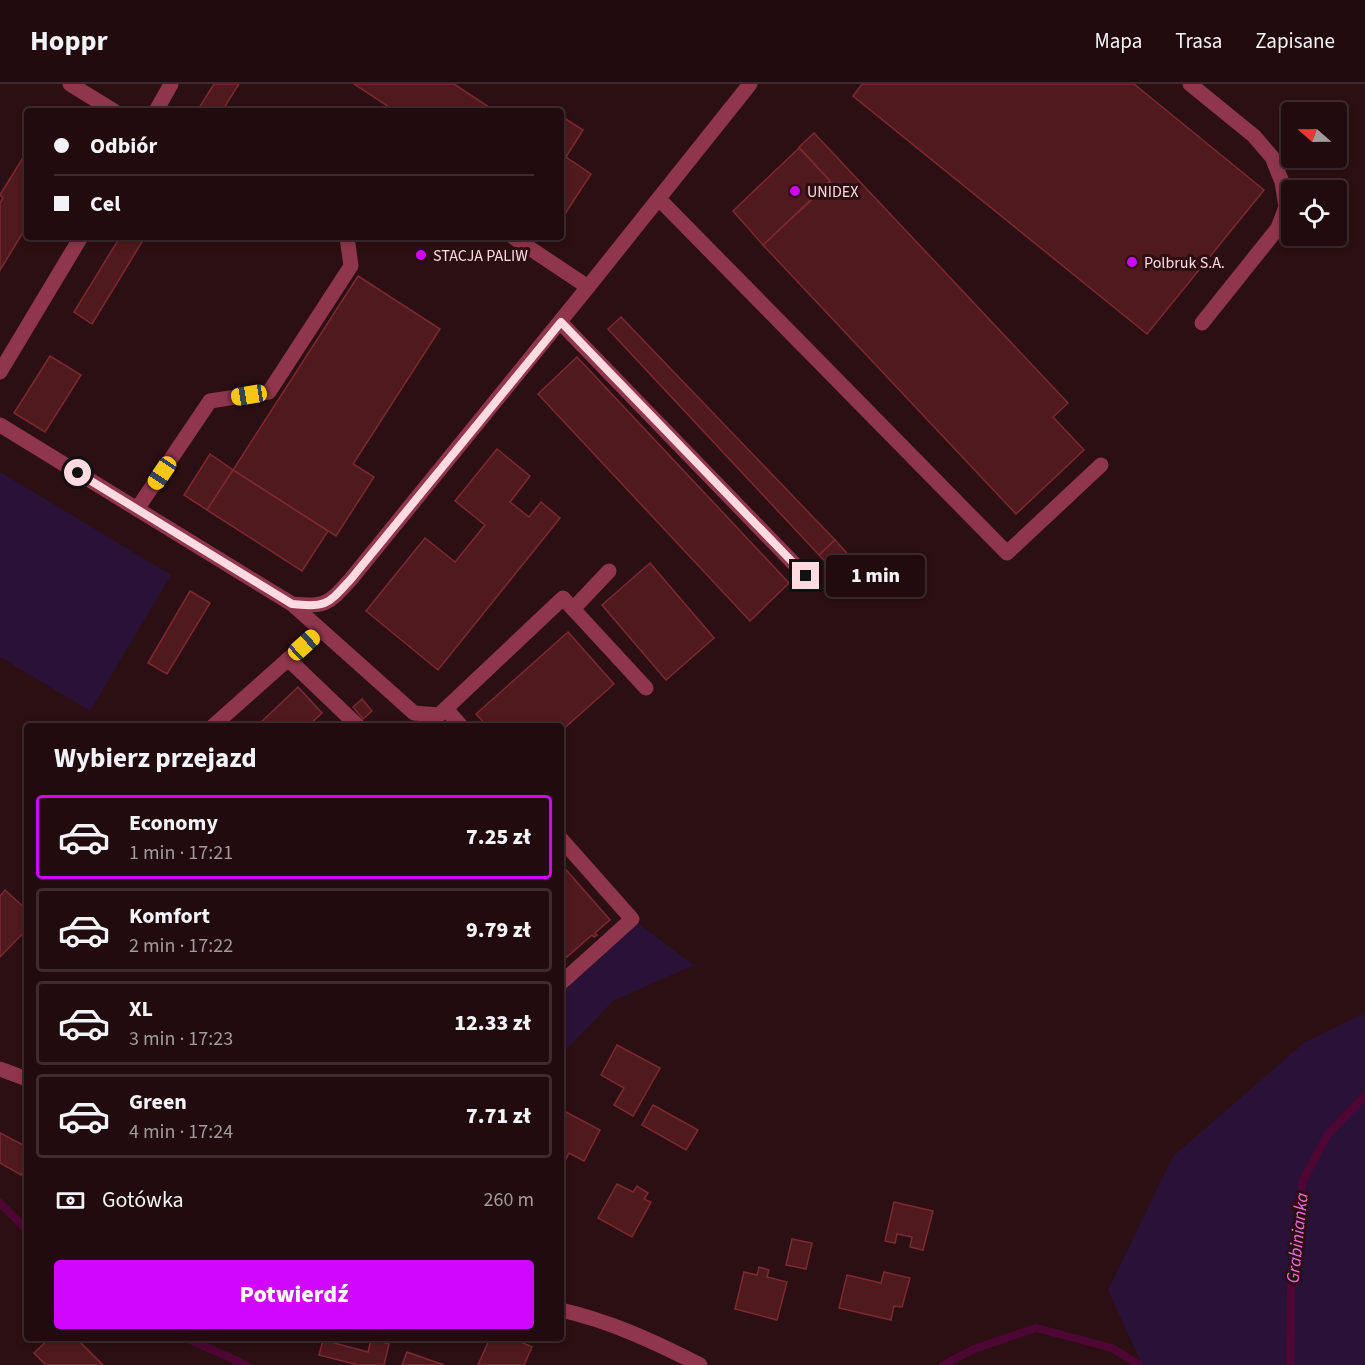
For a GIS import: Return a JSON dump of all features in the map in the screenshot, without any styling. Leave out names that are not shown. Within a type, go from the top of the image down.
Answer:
[{"type":"street","points":[[70,84],[109,108]]},
{"type":"street","points":[[158,108],[171,84]]},
{"type":"street","points":[[292,604],[313,606],[331,601],[351,579],[561,322],[750,84]]},
{"type":"street","points":[[1190,84],[1254,136],[1272,157],[1282,182],[1286,207],[1278,228],[1203,323]]},
{"type":"street","points":[[659,199],[1007,553],[1101,465]]},
{"type":"street","points":[[0,372],[79,240]]},
{"type":"street","points":[[137,509],[210,401],[268,392],[351,266],[347,240]]},
{"type":"street","points":[[518,240],[588,287]]},
{"type":"street","points":[[561,322],[806,576]]},
{"type":"street","points":[[0,425],[292,604],[414,713],[440,715],[563,598],[646,688]]},
{"type":"street","points":[[573,609],[609,571]]},
{"type":"street","points":[[216,723],[321,630]]},
{"type":"street","points":[[288,659],[355,723]]},
{"type":"street","points":[[446,709],[458,723]]},
{"type":"street","points":[[564,842],[632,919],[564,980]]},
{"type":"street","points":[[0,1070],[24,1078]]},
{"type":"street","points":[[564,1311],[581,1314],[633,1333],[700,1365]]},
{"type":"shaded area","points":[[0,472],[171,575],[90,711],[0,657]]},
{"type":"shaded area","points":[[632,919],[694,965],[613,1001],[564,1052],[564,979]]},
{"type":"shaded area","points":[[1365,1013],[1365,1365],[1142,1365],[1108,1290],[1173,1156],[1305,1042]]},
{"type":"building","points":[[214,84],[239,84],[224,108],[199,108]]},
{"type":"building","points":[[354,84],[454,84],[490,108],[390,108]]},
{"type":"building","name":"Polbruk S.A.","points":[[862,84],[1134,84],[1264,190],[1147,334],[853,96]]},
{"type":"building","points":[[564,118],[583,130],[566,157],[591,174],[564,215]]},
{"type":"building","points":[[814,133],[1068,403],[1053,417],[1084,450],[1016,514],[763,245],[831,182],[799,147]]},
{"type":"building","points":[[799,148],[830,181],[763,245],[733,211]]},
{"type":"building","points":[[24,156],[24,231],[0,270],[0,203],[3,198],[0,195]]},
{"type":"building","points":[[118,240],[143,240],[92,324],[74,312]]},
{"type":"building","points":[[358,276],[440,329],[353,464],[374,477],[336,536],[233,470]]},
{"type":"building","points":[[621,317],[835,540],[819,555],[608,329]]},
{"type":"building","points":[[50,356],[81,375],[45,432],[14,413]]},
{"type":"building","points":[[577,357],[789,583],[750,621],[538,394]]},
{"type":"building","points":[[497,449],[530,476],[510,502],[529,517],[541,502],[560,518],[438,670],[366,611],[425,538],[455,562],[485,525],[455,501]]},
{"type":"building","points":[[210,454],[233,470],[207,510],[184,495]]},
{"type":"building","points":[[233,470],[328,531],[302,571],[207,510]]},
{"type":"building","points":[[835,540],[853,560],[838,575],[819,555]]},
{"type":"building","points":[[650,563],[714,638],[666,680],[602,605]]},
{"type":"building","points":[[190,591],[210,603],[167,674],[148,663]]},
{"type":"building","points":[[568,632],[614,684],[564,728],[564,723],[484,723],[476,714]]},
{"type":"building","points":[[298,687],[322,713],[311,723],[260,723]]},
{"type":"building","points":[[362,699],[372,711],[363,719],[353,707]]},
{"type":"building","points":[[564,867],[610,920],[595,933],[597,935],[594,937],[592,935],[564,959]]},
{"type":"building","points":[[5,890],[24,907],[24,932],[0,957],[0,896]]},
{"type":"building","points":[[617,1045],[660,1068],[633,1116],[614,1105],[624,1088],[601,1075]]},
{"type":"building","points":[[653,1105],[698,1130],[686,1150],[642,1125]]},
{"type":"building","points":[[566,1112],[600,1130],[584,1161],[569,1153],[564,1160],[564,1116]]},
{"type":"building","points":[[0,1133],[24,1145],[24,1169],[21,1175],[0,1163]]},
{"type":"building","points":[[617,1184],[633,1192],[637,1186],[648,1193],[644,1199],[651,1202],[632,1237],[598,1218]]},
{"type":"building","points":[[894,1202],[933,1211],[923,1250],[910,1247],[912,1237],[897,1234],[895,1243],[885,1241]]},
{"type":"building","points":[[792,1239],[812,1243],[806,1269],[786,1265]]},
{"type":"building","points":[[759,1267],[769,1270],[767,1277],[787,1282],[777,1320],[735,1309],[744,1272],[757,1275]]},
{"type":"building","points":[[884,1272],[910,1278],[902,1307],[894,1306],[891,1320],[839,1308],[847,1275],[881,1283]]},
{"type":"building","points":[[47,1341],[79,1341],[103,1365],[46,1365],[34,1353]]},
{"type":"building","points":[[323,1341],[368,1352],[371,1341],[389,1344],[384,1365],[358,1365],[319,1355]]},
{"type":"building","points":[[489,1341],[519,1341],[532,1347],[524,1365],[478,1365]]},
{"type":"building","points":[[407,1352],[444,1365],[402,1365]]},
{"type":"waterway","name":"Grabinianka","points":[[1290,1365],[1291,1280],[1303,1180],[1328,1134],[1365,1096]]},
{"type":"waterway","points":[[0,1203],[24,1227]]},
{"type":"waterway","points":[[943,1365],[974,1349],[1036,1328],[1112,1348],[1139,1365]]},
{"type":"waterway","points":[[193,1341],[246,1365]]},
{"type":"place","name":"UNIDEX","points":[[795,191]]},
{"type":"place","name":"STACJA PALIW","points":[[421,255]]},
{"type":"place","name":"Polbruk S.A.","points":[[1132,262]]},
{"type":"route","points":[[78,473],[292,604],[313,606],[331,601],[561,322],[806,576]]}]
